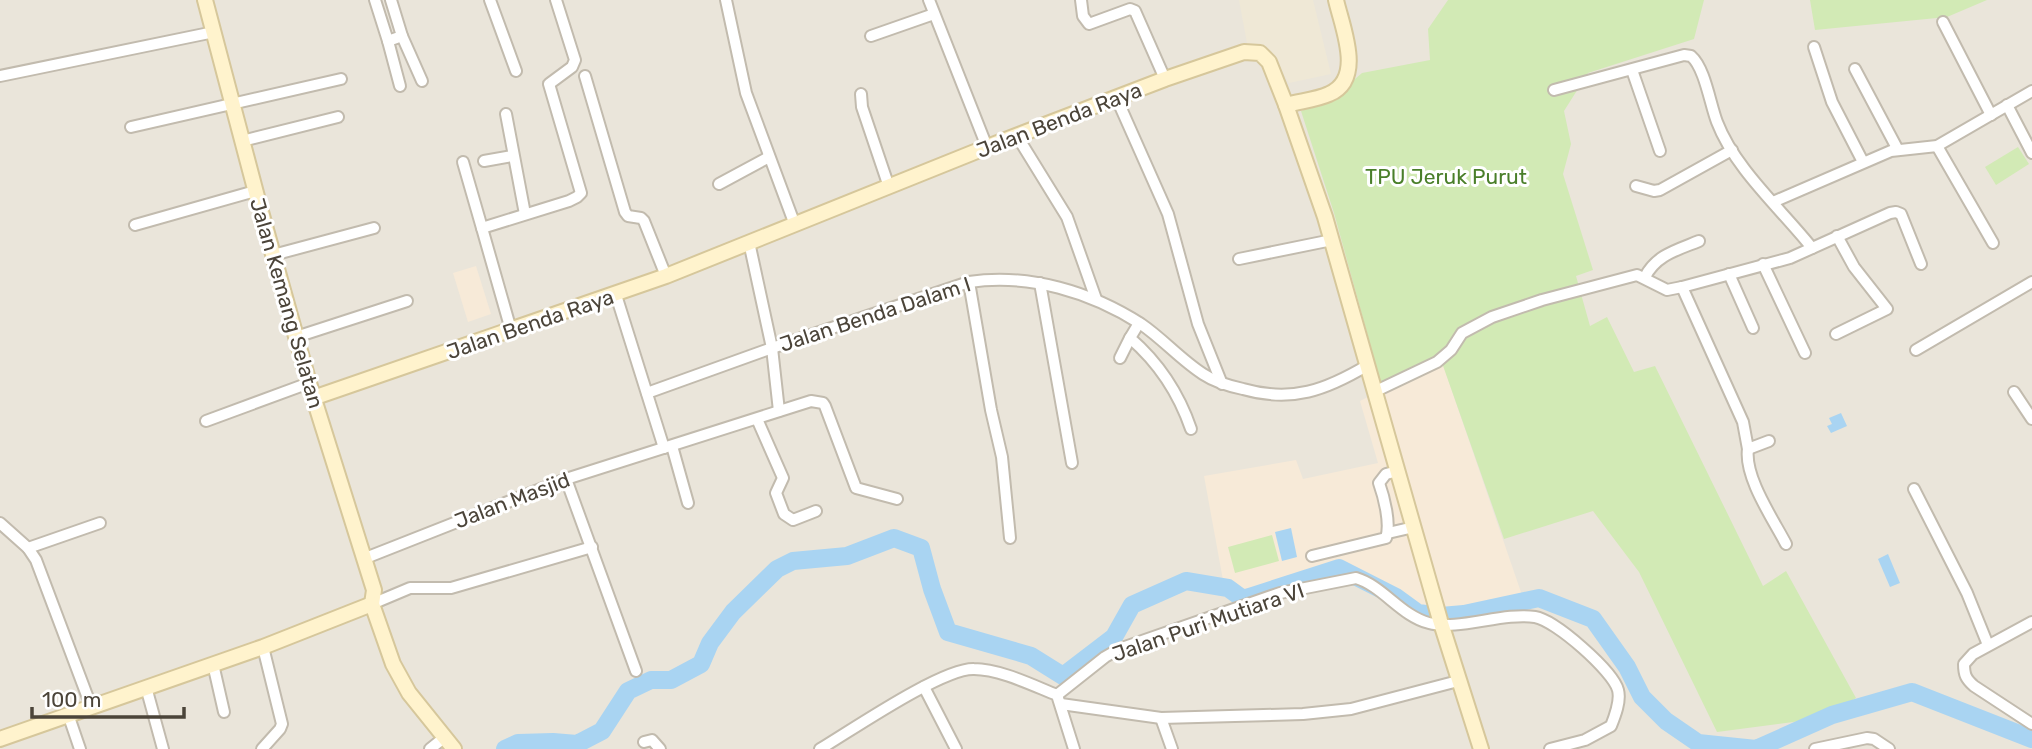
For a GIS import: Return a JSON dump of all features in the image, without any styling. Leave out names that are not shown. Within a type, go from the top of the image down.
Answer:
[{"type":"street","name":"Jalan Kemang Selatan","points":[[207,0],[255,191],[313,398],[374,590],[372,604],[393,664],[404,685],[450,743]]},
{"type":"street","points":[[374,0],[400,86]]},
{"type":"street","points":[[391,0],[402,36],[422,81]]},
{"type":"street","points":[[490,0],[516,71]]},
{"type":"street","points":[[482,228],[575,198],[581,192],[549,84],[572,67],[575,61],[556,0]]},
{"type":"street","points":[[726,0],[746,93],[796,225]]},
{"type":"street","points":[[929,0],[987,147]]},
{"type":"street","points":[[1081,0],[1083,16],[1089,24],[1130,9],[1135,11],[1165,79]]},
{"type":"street","points":[[1286,105],[1329,94],[1346,79],[1349,65],[1336,0]]},
{"type":"street","points":[[871,36],[934,14]]},
{"type":"street","points":[[1942,22],[1991,115]]},
{"type":"street","points":[[0,76],[214,32]]},
{"type":"street","points":[[388,41],[402,36]]},
{"type":"street","points":[[1814,47],[1832,102],[1863,162]]},
{"type":"street","name":"Jalan Benda Raya","points":[[313,398],[666,276],[987,147],[1165,79],[1244,52],[1260,53],[1269,62],[1286,105],[1332,240],[1439,617],[1481,749]]},
{"type":"street","points":[[1554,90],[1684,55],[1695,60],[1718,126],[1732,150],[1812,248]]},
{"type":"street","points":[[1855,69],[1898,150]]},
{"type":"street","points":[[1632,70],[1660,151]]},
{"type":"street","points":[[584,76],[625,212],[628,216],[644,221],[666,276]]},
{"type":"street","points":[[131,127],[341,79]]},
{"type":"street","points":[[1773,202],[1863,162],[1898,150],[1937,146],[2032,91]]},
{"type":"street","points":[[861,93],[862,107],[889,187]]},
{"type":"street","points":[[1116,97],[1168,215],[1198,324],[1222,384]]},
{"type":"street","points":[[2007,105],[2032,153]]},
{"type":"street","points":[[506,114],[525,214]]},
{"type":"street","points":[[242,141],[338,117]]},
{"type":"street","points":[[1017,136],[1067,217],[1096,299]]},
{"type":"street","points":[[1937,146],[1993,243]]},
{"type":"street","points":[[1636,186],[1660,190],[1732,150]]},
{"type":"street","points":[[484,161],[512,156]]},
{"type":"street","points":[[719,184],[769,157]]},
{"type":"street","points":[[463,162],[511,330]]},
{"type":"street","points":[[135,225],[255,191]]},
{"type":"street","points":[[1376,391],[1437,362],[1451,350],[1462,333],[1492,317],[1542,300],[1637,275],[1667,290],[1682,287],[1790,258],[1890,213],[1899,213],[1921,264]]},
{"type":"street","points":[[273,255],[374,228]]},
{"type":"street","points":[[1836,334],[1887,309],[1854,267],[1837,236]]},
{"type":"street","points":[[1239,259],[1332,240]]},
{"type":"street","points":[[1645,277],[1652,264],[1660,257],[1699,241]]},
{"type":"street","points":[[749,242],[772,348],[779,411]]},
{"type":"street","points":[[1763,264],[1805,353]]},
{"type":"street","points":[[1729,274],[1753,328]]},
{"type":"street","name":"Jalan Benda Dalam I","points":[[647,394],[772,348],[970,282],[999,279],[1041,283],[1096,299],[1139,323],[1202,374],[1222,384],[1269,395],[1295,394],[1325,387],[1368,365]]},
{"type":"street","points":[[970,282],[991,410],[1002,457],[1010,538]]},
{"type":"street","points":[[1916,350],[2032,282]]},
{"type":"street","points":[[1041,283],[1072,463]]},
{"type":"street","points":[[1682,287],[1743,422],[1751,474],[1786,544]]},
{"type":"street","points":[[615,295],[647,394],[688,503]]},
{"type":"street","points":[[296,337],[407,301]]},
{"type":"street","points":[[1120,358],[1139,323]]},
{"type":"street","points":[[1130,338],[1166,379],[1183,407],[1191,429]]},
{"type":"street","points":[[206,421],[309,383]]},
{"type":"street","points":[[2014,393],[2032,419]]},
{"type":"street","name":"Jalan Masjid","points":[[363,559],[566,479],[811,401],[823,403],[858,490],[897,499]]},
{"type":"street","points":[[757,419],[783,478],[776,494],[784,514],[793,520],[816,511]]},
{"type":"street","points":[[1748,449],[1769,441]]},
{"type":"street","points":[[1312,556],[1386,538],[1388,533],[1385,500],[1379,483],[1386,474],[1398,471]]},
{"type":"street","points":[[566,479],[636,671]]},
{"type":"street","points":[[1914,489],[1966,593],[1988,645]]},
{"type":"street","points":[[0,523],[28,548],[36,560],[91,706]]},
{"type":"street","points":[[28,548],[100,523]]},
{"type":"street","points":[[1388,533],[1414,527]]},
{"type":"street","points":[[0,739],[263,647],[410,588],[451,588],[592,547]]},
{"type":"street","name":"Jalan Puri Mutiara VI","points":[[1059,700],[1105,657],[1119,649],[1280,593],[1360,579],[1420,620],[1439,617]]},
{"type":"street","points":[[1439,617],[1482,620],[1532,617],[1545,620],[1610,674],[1619,698],[1614,718],[1607,730],[1585,740],[1550,749]]},
{"type":"street","points":[[2032,622],[1973,654],[1964,664],[1966,679],[1984,694],[2032,724]]},
{"type":"street","points":[[262,749],[282,724],[263,647]]},
{"type":"street","points":[[213,664],[224,712]]},
{"type":"street","points":[[821,749],[924,687],[942,678],[975,669],[1019,680],[1059,700],[1161,718],[1326,712],[1458,681]]},
{"type":"street","points":[[146,687],[163,749]]},
{"type":"street","points":[[924,687],[956,749]]},
{"type":"street","points":[[1059,700],[1074,749]]},
{"type":"street","points":[[68,714],[80,749]]},
{"type":"street","points":[[1161,718],[1172,749]]},
{"type":"street","points":[[839,738],[845,749]]},
{"type":"street","points":[[1822,748],[1870,738],[1889,749]]},
{"type":"street","points":[[644,742],[652,740],[660,749]]},
{"type":"street","points":[[430,749],[450,743]]},
{"type":"shaded area","points":[[0,0],[2032,0],[2032,749],[0,749]]},
{"type":"shaded area","points":[[1239,0],[1313,0],[1331,74],[1289,83],[1269,51],[1247,43]]},
{"type":"shaded area","points":[[476,266],[491,314],[468,322],[453,273]]},
{"type":"shaded area","points":[[1441,359],[1523,598],[1471,606],[1399,612],[1343,575],[1225,591],[1204,476],[1296,460],[1303,479],[1378,463],[1360,401]]},
{"type":"green space","name":"TPU Jeruk Purut","points":[[1448,0],[1704,0],[1694,39],[1588,73],[1564,111],[1571,144],[1563,174],[1593,270],[1576,276],[1590,326],[1607,317],[1634,372],[1655,366],[1763,586],[1786,571],[1856,698],[1823,718],[1717,732],[1639,572],[1593,511],[1504,539],[1441,360],[1383,391],[1334,213],[1301,111],[1329,101],[1362,73],[1430,60],[1428,29]]},
{"type":"green space","points":[[1810,0],[1987,0],[1947,17],[1815,30]]},
{"type":"green space","points":[[2018,147],[2029,164],[1996,185],[1985,167]]},
{"type":"green space","points":[[1272,535],[1279,561],[1235,573],[1228,547]]},
{"type":"water","points":[[1841,413],[1847,426],[1831,433],[1827,426],[1832,424],[1829,418]]},
{"type":"water","points":[[1291,528],[1297,557],[1282,561],[1275,532]]},
{"type":"water","points":[[1888,554],[1900,583],[1890,587],[1878,559]]},
{"type":"waterway","points":[[505,749],[518,743],[577,744],[602,731],[628,691],[651,680],[671,680],[701,664],[710,643],[733,612],[777,569],[793,561],[847,556],[894,538],[921,548],[948,632],[1031,656],[1063,676],[1114,637],[1132,605],[1186,581],[1228,588],[1243,599],[1339,568],[1396,597],[1418,613],[1441,616],[1464,614],[1539,598],[1593,619],[1627,667],[1642,697],[1666,721],[1698,743],[1756,749],[1832,715],[1912,692],[2032,739]]}]
